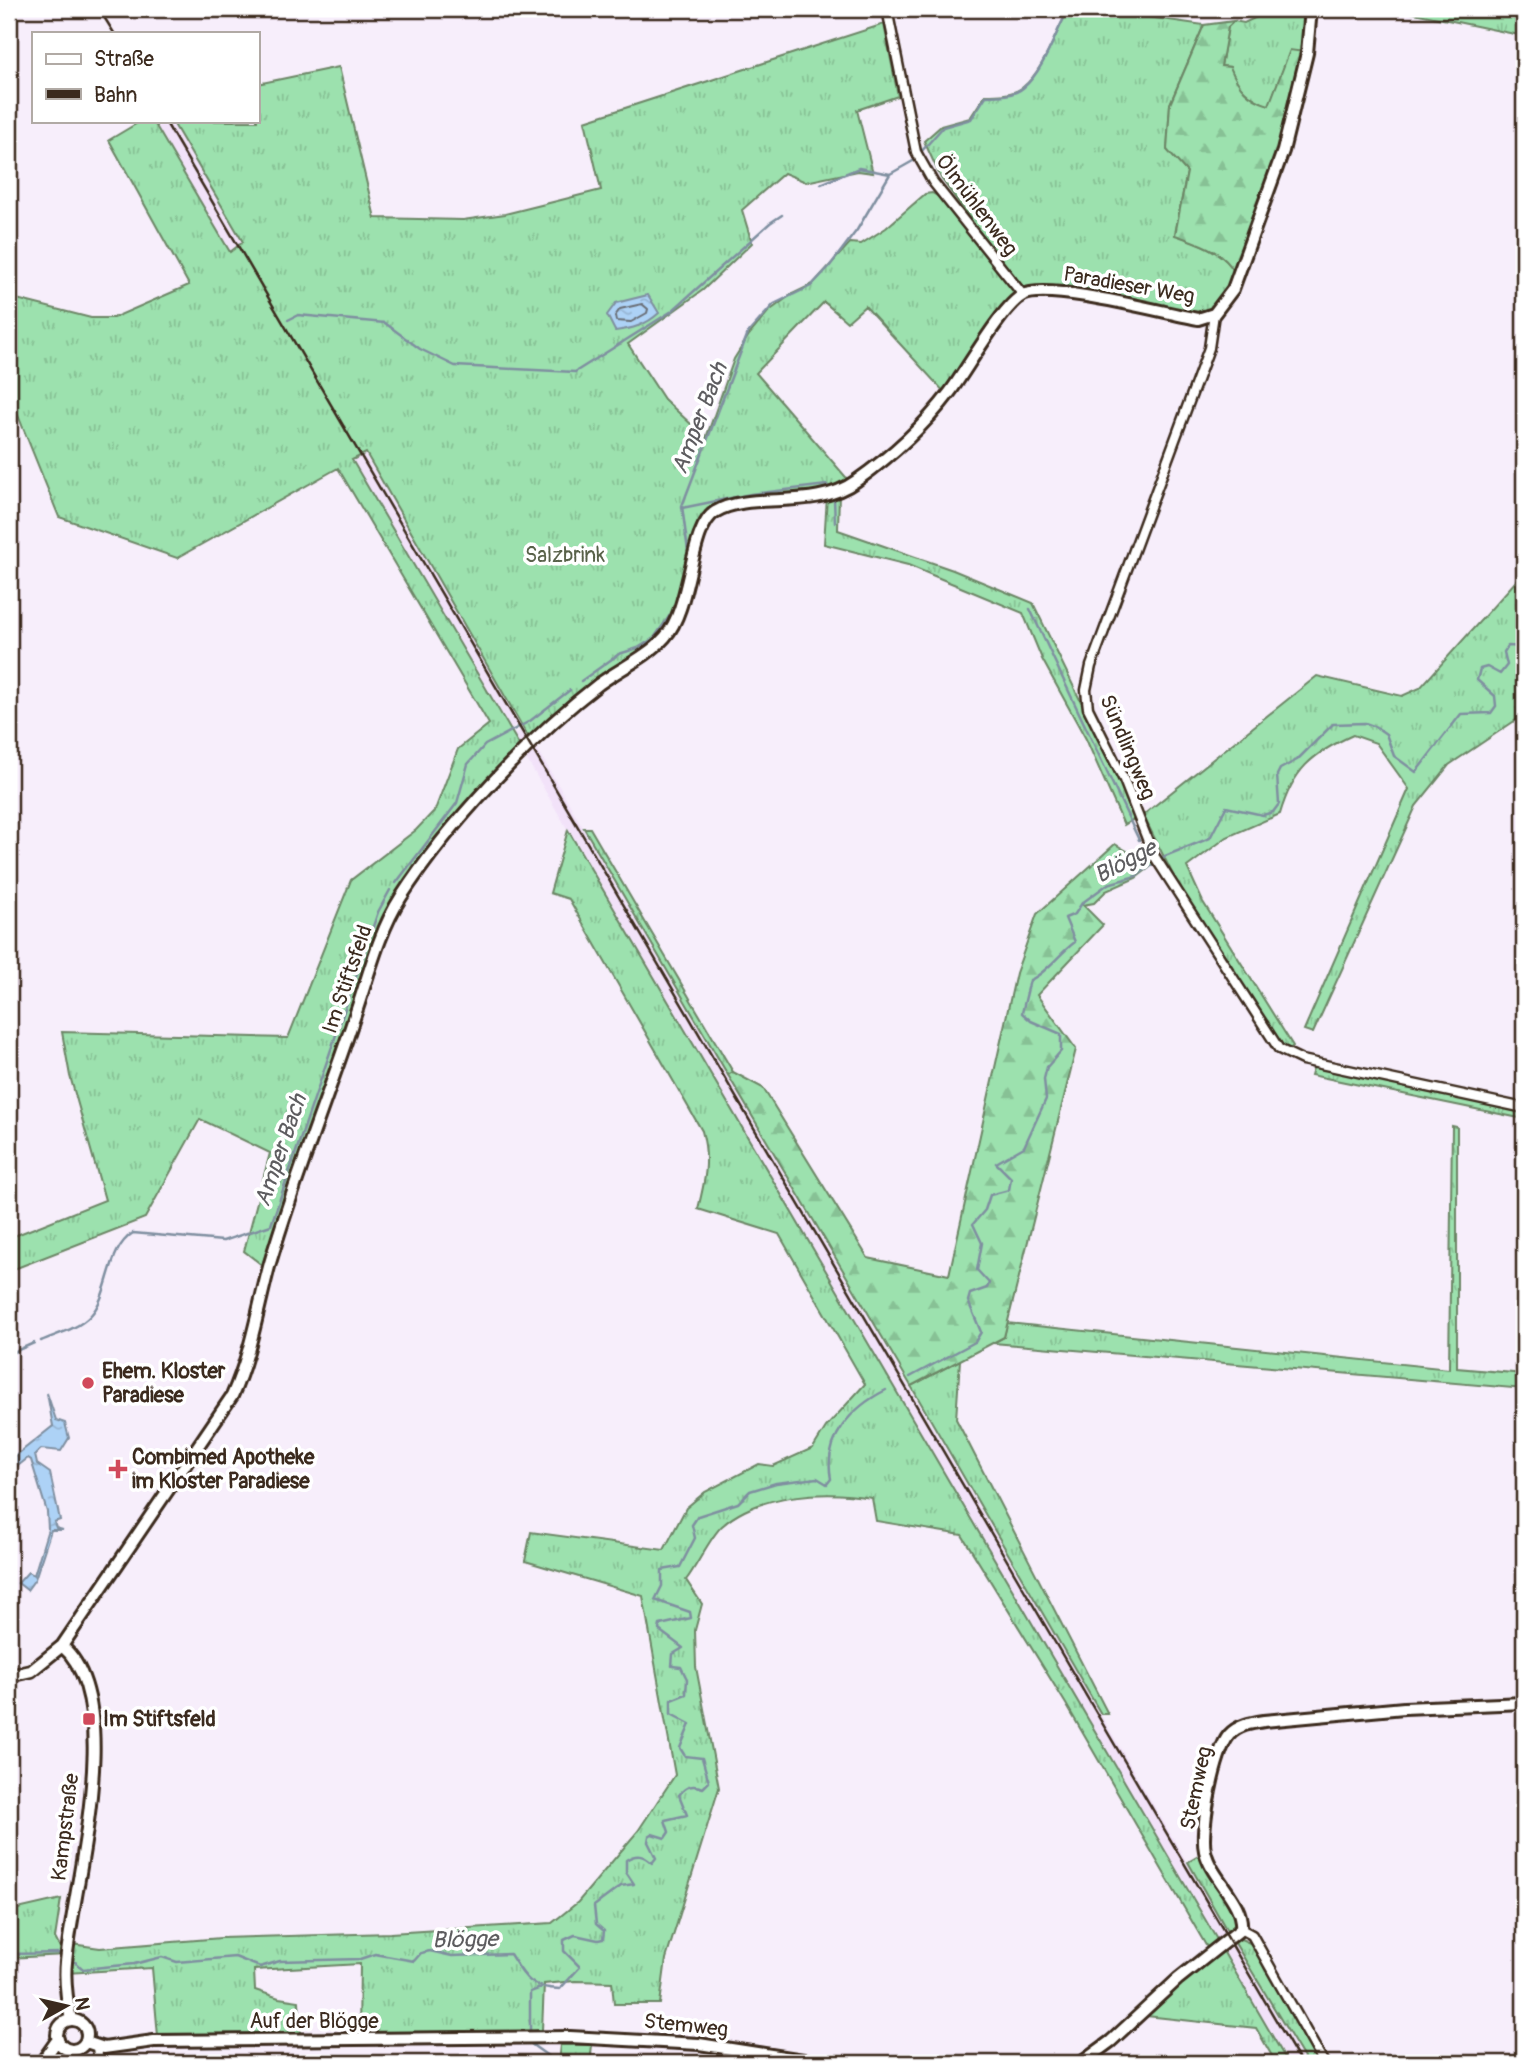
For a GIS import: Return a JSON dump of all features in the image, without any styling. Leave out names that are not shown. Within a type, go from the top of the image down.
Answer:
[{"type":"street","name":"Ölmühlenweg","points":[[887,9],[916,152],[933,182],[1023,295]]},
{"type":"street","name":"Paradieser Weg","points":[[1023,295],[1052,290],[1198,319],[1214,314],[1233,289],[1283,151],[1307,53],[1311,9]]},
{"type":"street","name":"Im Stiftsfeld","points":[[62,1646],[232,1396],[240,1377],[275,1248],[388,920],[402,895],[496,779],[600,684],[644,656],[666,636],[685,597],[702,527],[712,513],[731,505],[815,498],[842,490],[902,443],[939,405],[1008,310],[1023,295]]},
{"type":"street","name":"Sündlingweg","points":[[1214,314],[1209,348],[1095,655],[1086,690],[1088,708],[1124,780],[1153,854],[1273,1043],[1286,1054],[1302,1060],[1524,1108]]},
{"type":"street","points":[[9,1676],[31,1671],[62,1646]]},
{"type":"street","name":"Kampstraße","points":[[62,1646],[83,1675],[94,1716],[88,1815],[66,1962],[71,2020]]},
{"type":"street","name":"Stemweg","points":[[1241,1929],[1238,1912],[1208,1861],[1204,1841],[1220,1752],[1233,1731],[1264,1721],[1404,1708],[1524,1703]]},
{"type":"street","points":[[1081,2063],[1111,2041],[1178,1979],[1241,1929],[1252,1935],[1324,2063]]},
{"type":"street","points":[[61,2044],[59,2029],[71,2020],[84,2026],[86,2042]]},
{"type":"street","name":"Stemweg","points":[[543,2036],[665,2041],[823,2063]]},
{"type":"street","name":"Auf der Blögge","points":[[97,2047],[154,2041],[543,2036]]},
{"type":"street","points":[[61,2044],[78,2050],[86,2042]]},
{"type":"street","points":[[86,2042],[97,2047],[99,2063]]},
{"type":"street","points":[[44,2059],[61,2044]]},
{"type":"shaded area","points":[[154,122],[173,122],[521,722],[509,729]]},
{"type":"shaded area","points":[[525,728],[1230,1936],[1307,2063],[1288,2063],[1077,1703],[526,758],[513,735]]},
{"type":"green space","points":[[1069,9],[1141,9],[1140,16],[1204,25],[1170,104],[1167,150],[1187,172],[1175,234],[1218,253],[1236,274],[1222,300],[1205,313],[1198,316],[1024,293],[941,178],[924,141],[941,126],[970,118],[985,95],[1010,93],[1023,87],[1044,60]]},
{"type":"green space","points":[[1274,9],[1309,9],[1304,52],[1290,51],[1269,106],[1245,91],[1230,67],[1221,66],[1228,26],[1234,21],[1244,23]]},
{"type":"green space","points":[[1395,9],[1524,9],[1524,36]]},
{"type":"green space","points":[[1234,21],[1228,27],[1221,66],[1230,67],[1237,81],[1255,99],[1269,105],[1290,50],[1304,52],[1281,151],[1236,274],[1218,253],[1175,235],[1187,172],[1167,150],[1170,104],[1204,25]]},
{"type":"green space","name":"Salzbrink","points":[[884,24],[898,96],[857,110],[873,173],[858,171],[806,182],[784,173],[742,210],[752,243],[703,290],[628,344],[664,399],[706,438],[734,359],[768,312],[792,294],[813,284],[850,243],[861,244],[886,228],[925,194],[932,193],[941,198],[1020,295],[946,394],[865,306],[847,322],[824,302],[756,373],[851,483],[814,495],[711,512],[683,597],[661,645],[530,740],[366,453],[352,460],[521,748],[429,850],[382,917],[262,1265],[244,1251],[270,1153],[200,1119],[145,1218],[9,1271],[9,1238],[105,1200],[70,1076],[62,1032],[288,1038],[351,880],[416,830],[435,810],[458,749],[489,724],[338,468],[177,558],[59,517],[9,393],[9,297],[91,318],[113,318],[189,285],[109,140],[139,122],[154,122],[230,252],[243,242],[173,122],[259,122],[259,84],[339,67],[375,218],[463,220],[505,214],[601,190],[585,121]]},
{"type":"green space","points":[[839,494],[838,530],[953,570],[1033,603],[1137,817],[1124,825],[1086,739],[1042,659],[1023,613],[908,565],[824,544],[827,496]]},
{"type":"green space","points":[[1524,572],[1524,722],[1516,720],[1449,765],[1416,806],[1313,1033],[1304,1030],[1409,789],[1376,743],[1353,735],[1326,749],[1298,775],[1280,814],[1227,837],[1187,867],[1203,902],[1293,1046],[1287,1052],[1276,1042],[1188,905],[1143,815],[1317,676],[1402,696],[1420,688]]},
{"type":"green space","points":[[584,828],[590,828],[733,1072],[728,1075]]},
{"type":"green space","points":[[568,830],[1219,1943],[1208,1949],[1066,1704],[962,1535],[876,1521],[872,1498],[834,1494],[774,1501],[737,1515],[717,1531],[686,1580],[702,1604],[695,1630],[696,1667],[719,1788],[666,1959],[660,2004],[614,2004],[612,1982],[544,1984],[542,2030],[501,2035],[359,2035],[360,1964],[254,1970],[255,1990],[299,2001],[301,2035],[158,2036],[152,1968],[67,1973],[71,1944],[100,1948],[221,1938],[390,1933],[552,1923],[578,1902],[638,1831],[675,1775],[643,1596],[525,1561],[531,1532],[664,1550],[686,1508],[705,1492],[759,1464],[773,1466],[813,1448],[826,1427],[865,1384],[779,1234],[698,1209],[706,1170],[702,1131],[569,899],[550,893]]},
{"type":"green space","points":[[1115,844],[1134,855],[1157,862],[1136,878],[1106,891],[1094,903],[1083,905],[1103,925],[1037,995],[1076,1049],[1004,1337],[911,1386],[728,1075],[733,1072],[763,1088],[868,1258],[949,1275],[1016,973],[1037,914]]},
{"type":"green space","points":[[1314,1065],[1524,1110],[1524,1119],[1311,1075]]},
{"type":"green space","points":[[1452,1126],[1457,1127],[1457,1368],[1524,1374],[1524,1389],[993,1343],[1004,1337],[1007,1323],[1449,1369]]},
{"type":"green space","points":[[960,1360],[956,1419],[1108,1714],[1101,1714],[911,1386]]},
{"type":"green space","points":[[1200,1855],[1235,1917],[1236,1926],[1230,1936],[1188,1862]]},
{"type":"green space","points":[[61,1899],[55,1938],[64,1955],[9,1958],[9,1911]]},
{"type":"green space","points":[[1241,1939],[1252,1944],[1319,2063],[1307,2063],[1235,1943]]},
{"type":"green space","points":[[1223,1951],[1288,2063],[1276,2063],[1256,2028],[1146,2016],[1183,1980]]},
{"type":"green space","points":[[560,2045],[592,2045],[590,2063],[558,2063]]},
{"type":"water","points":[[648,295],[659,313],[638,326],[615,331],[607,315],[616,303]]},
{"type":"water","points":[[47,1393],[56,1420],[65,1423],[69,1438],[61,1451],[41,1449],[35,1455],[37,1464],[50,1473],[60,1520],[54,1522],[56,1528],[63,1530],[51,1530],[35,1579],[27,1590],[18,1583],[28,1572],[34,1575],[48,1529],[47,1512],[31,1460],[28,1458],[9,1473],[9,1461],[53,1426]]},
{"type":"waterway","name":"Amper Bach","points":[[821,184],[859,168],[890,174],[913,161],[943,127],[971,119],[986,96],[1006,95],[1020,90],[1038,70],[1069,9]]},
{"type":"waterway","name":"Amper Bach","points":[[681,588],[688,551],[682,506],[748,333],[774,304],[811,286],[829,267],[857,230],[890,174]]},
{"type":"waterway","points":[[288,320],[298,315],[385,323],[420,349],[455,366],[575,372],[672,311],[782,215]]},
{"type":"waterway","points":[[682,508],[751,494],[827,485],[829,489]]},
{"type":"waterway","points":[[834,499],[835,523]]},
{"type":"waterway","points":[[1030,609],[1139,840]]},
{"type":"waterway","name":"Amper Bach","points":[[581,681],[619,654],[638,648],[654,638],[673,611]]},
{"type":"waterway","name":"Blögge","points":[[910,1377],[975,1342],[981,1332],[968,1301],[970,1294],[987,1288],[989,1283],[977,1270],[982,1243],[973,1224],[985,1210],[990,1195],[1009,1190],[1011,1178],[996,1163],[1024,1147],[1046,1099],[1044,1079],[1047,1067],[1061,1051],[1061,1034],[1031,1021],[1022,1013],[1030,980],[1042,973],[1075,942],[1065,918],[1075,914],[1082,903],[1108,884],[1136,876],[1165,856],[1210,838],[1226,807],[1263,815],[1273,812],[1279,804],[1277,775],[1280,769],[1297,760],[1333,724],[1365,723],[1376,727],[1386,734],[1394,756],[1416,772],[1461,714],[1491,713],[1496,706],[1495,696],[1477,680],[1480,669],[1487,667],[1500,674],[1507,665],[1504,652],[1508,646],[1524,647]]},
{"type":"waterway","name":"Amper Bach","points":[[396,883],[457,803],[468,764],[485,745],[530,721],[570,690]]},
{"type":"waterway","name":"Amper Bach","points":[[41,1341],[73,1328],[90,1316],[102,1296],[118,1250],[133,1233],[223,1241],[271,1225],[378,912],[390,890]]},
{"type":"waterway","name":"Amper Bach","points":[[9,1354],[34,1343]]},
{"type":"waterway","name":"Blögge","points":[[72,1959],[83,1969],[134,1964],[162,1957],[177,1962],[235,1957],[260,1967],[280,1961],[360,1959],[375,1954],[414,1961],[421,1953],[430,1951],[452,1956],[510,1954],[529,1980],[541,1987],[560,1989],[580,1967],[564,1951],[564,1940],[575,1935],[603,1939],[604,1931],[596,1924],[594,1906],[621,1886],[634,1884],[626,1872],[626,1860],[640,1856],[652,1863],[656,1858],[648,1842],[649,1836],[652,1834],[665,1838],[669,1832],[665,1820],[687,1815],[679,1795],[687,1788],[703,1788],[709,1782],[702,1758],[685,1756],[680,1748],[690,1724],[671,1714],[671,1700],[686,1694],[687,1679],[681,1667],[672,1666],[673,1654],[683,1648],[659,1630],[660,1625],[691,1618],[690,1612],[655,1600],[662,1586],[662,1570],[680,1567],[695,1538],[692,1525],[698,1516],[738,1503],[750,1491],[776,1483],[817,1478],[827,1484],[831,1479],[831,1450],[836,1437],[862,1405],[886,1390]]},
{"type":"waterway","name":"Blögge","points":[[9,1954],[60,1953]]},
{"type":"waterway","points":[[530,2030],[530,1992],[541,1988]]},
{"type":"waterway","points":[[531,2044],[552,2059],[553,2063]]},
{"type":"railway","points":[[99,9],[113,32]]},
{"type":"railway","points":[[166,122],[1301,2063]]},
{"type":"place","name":"Ehem. Kloster Paradiese","points":[[88,1383]]},
{"type":"place","name":"Combimed Apotheke im Kloster Paradiese","points":[[118,1469]]},
{"type":"place","name":"Im Stiftsfeld","points":[[89,1719]]}]
